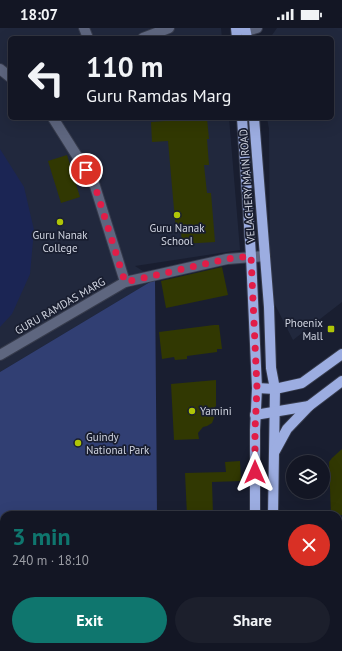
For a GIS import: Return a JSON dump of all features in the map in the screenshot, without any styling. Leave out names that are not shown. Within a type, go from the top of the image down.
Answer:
[{"type":"main road","name":"VELACHERY MAIN ROAD","points":[[242,120],[251,256],[257,388],[255,415],[255,511]]},
{"type":"main road","name":"VELACHERY MAIN ROAD","points":[[254,120],[274,389],[273,511]]},
{"type":"main road","points":[[257,388],[274,389],[302,383],[342,354]]},
{"type":"main road","points":[[274,452],[287,429],[309,406],[342,381]]},
{"type":"main road","points":[[255,415],[309,406]]},
{"type":"lane","points":[[148,36],[169,28]]},
{"type":"lane","points":[[244,31],[257,28]]},
{"type":"lane","points":[[0,69],[8,75]]},
{"type":"lane","points":[[54,120],[94,183],[125,282]]},
{"type":"lane","name":"GURU RAMDAS MARG","points":[[0,355],[125,282],[227,259],[265,256]]},
{"type":"shaded area","points":[[0,28],[221,28],[222,36],[8,36],[8,120],[229,120],[240,250],[135,266],[155,279],[0,372]]},
{"type":"shaded area","points":[[277,28],[342,28],[342,302],[293,340],[270,295],[269,129],[267,120],[334,120],[334,36],[271,36]]},
{"type":"shaded area","points":[[0,149],[24,187],[34,230],[30,274],[12,314],[0,327]]},
{"type":"shaded area","name":"Guindy National Park","points":[[155,279],[157,511],[0,511],[0,372]]},
{"type":"building","points":[[207,120],[209,165],[204,165],[207,193],[211,193],[215,242],[182,244],[181,231],[176,232],[168,141],[152,142],[151,122]]},
{"type":"building","points":[[67,155],[80,197],[61,203],[48,161]]},
{"type":"building","points":[[222,267],[228,295],[166,308],[161,281]]},
{"type":"building","points":[[219,325],[222,349],[217,349],[217,352],[187,356],[187,359],[175,360],[174,357],[162,359],[159,332]]},
{"type":"building","name":"Yamini","points":[[216,380],[216,406],[212,410],[214,418],[212,423],[203,427],[198,433],[199,439],[174,440],[171,384]]},
{"type":"building","points":[[342,449],[342,511],[331,511],[330,461]]},
{"type":"building","points":[[240,461],[241,481],[212,482],[213,511],[187,511],[185,473],[226,472],[225,462]]},
{"type":"place","name":"Guru Nanak School","points":[[177,215]]},
{"type":"place","name":"Guru Nanak College","points":[[60,222]]},
{"type":"place","name":"Phoenix Mall","points":[[331,329]]},
{"type":"place","name":"Yamini","points":[[192,411]]},
{"type":"place","name":"Guindy National Park","points":[[78,443]]},
{"type":"route","points":[[86,170],[94,183],[125,282],[227,259],[251,256],[257,388],[255,472]]}]
